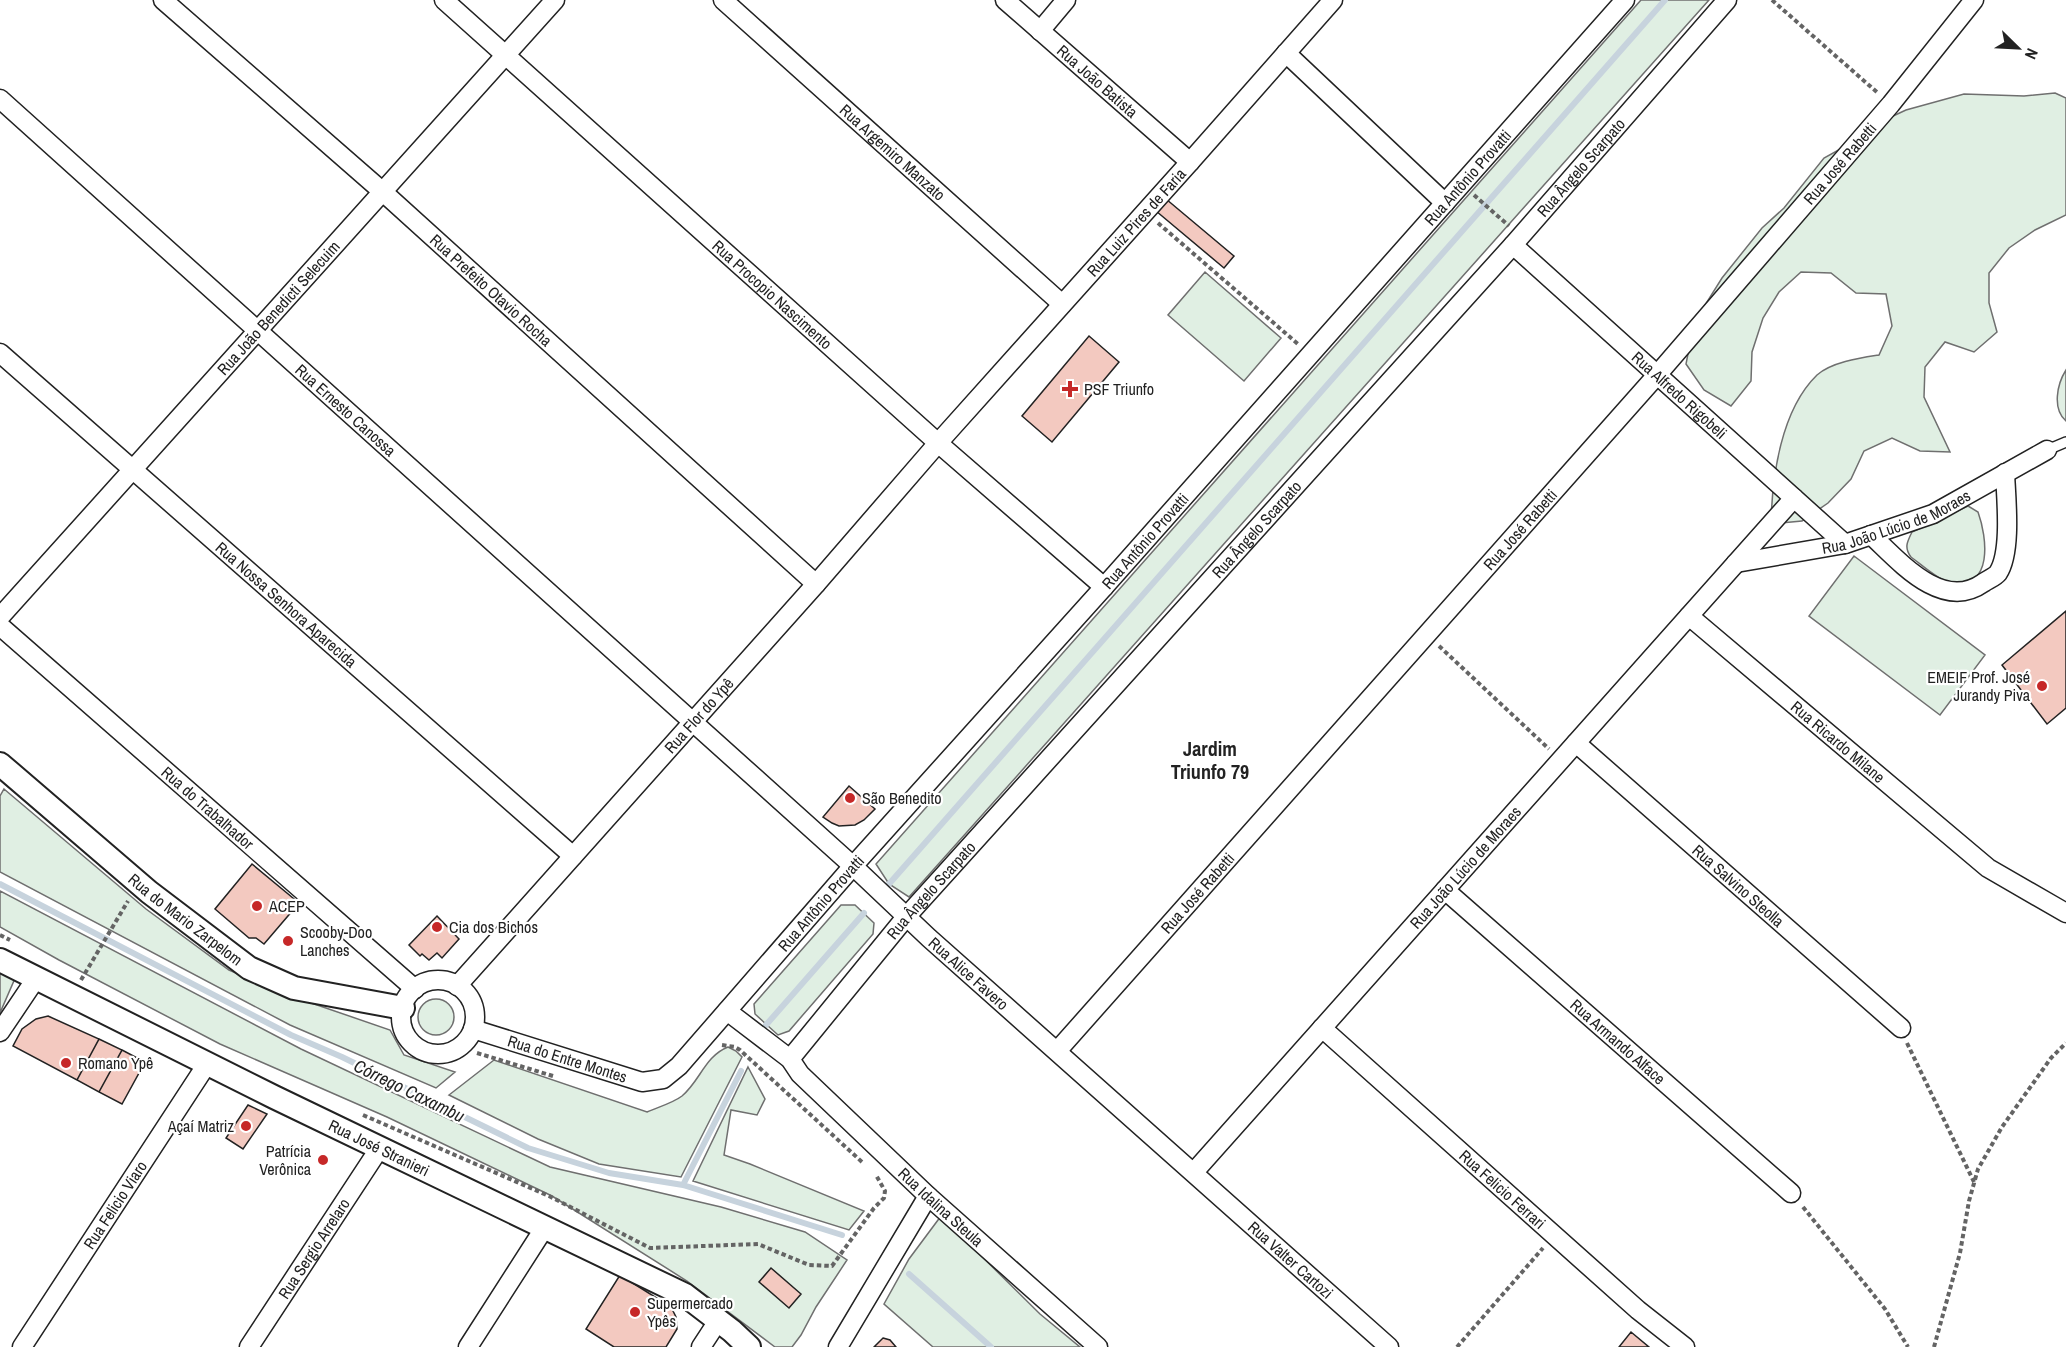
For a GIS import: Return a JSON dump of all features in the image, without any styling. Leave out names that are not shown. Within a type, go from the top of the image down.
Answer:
[{"type":"street","name":"Rua Prefeito Otavio Rocha","points":[[163,0],[383,192],[816,584]]},
{"type":"street","name":"Rua Procopio Nascimento","points":[[444,0],[938,442],[1104,587]]},
{"type":"street","name":"Rua João Benedicti Selecuim","points":[[0,617],[555,0]]},
{"type":"street","name":"Rua Argemiro Manzato","points":[[723,0],[1062,304]]},
{"type":"street","name":"Rua João Batista","points":[[1005,0],[1190,162]]},
{"type":"street","points":[[1040,31],[1065,0]]},
{"type":"street","name":"Rua Luiz Pires de Faria","points":[[938,442],[1333,0]]},
{"type":"street","name":"Rua Antônio Provatti","points":[[663,1079],[680,1066],[853,866],[1625,0]]},
{"type":"street","name":"Rua Ângelo Scarpato","points":[[790,1059],[906,917],[1513,245],[1727,0]]},
{"type":"street","name":"Rua José Rabetti","points":[[1058,1050],[1657,375],[1890,104],[1974,0]]},
{"type":"street","points":[[1286,53],[1445,203]]},
{"type":"street","name":"Rua Ernesto Canossa","points":[[0,99],[692,723]]},
{"type":"street","name":"Rua Alfredo Rigobeli","points":[[1513,245],[1845,544]]},
{"type":"street","name":"Rua Nossa Senhora Aparecida","points":[[0,353],[573,856]]},
{"type":"street","name":"Rua Flor do Ypê","points":[[457,986],[816,584],[938,442]]},
{"type":"street","name":"Rua João Lúcio de Moraes","points":[[1736,563],[1845,544],[1933,514],[2047,450]]},
{"type":"street","points":[[1871,535],[1928,585],[1950,592],[1973,590],[1998,573],[2004,556],[2008,523],[2005,473]]},
{"type":"street","name":"Rua João Lúcio de Moraes","points":[[1194,1172],[1794,498]]},
{"type":"street","name":"Rua Ricardo Milane","points":[[1689,616],[1988,868],[2066,913]]},
{"type":"street","name":"Rua do Trabalhador","points":[[0,626],[409,998]]},
{"type":"street","name":"Rua Alice Favero","points":[[692,723],[853,866],[906,917],[1194,1172]]},
{"type":"street","name":"Rua Salvino Steolla","points":[[1576,743],[1901,1029]]},
{"type":"street","name":"Rua do Mario Zarpelom","points":[[0,764],[139,883],[249,968],[294,988],[409,998]]},
{"type":"street","name":"Rua Armando Alface","points":[[1445,890],[1791,1192]]},
{"type":"street","name":"Rua José Stranieri","points":[[0,960],[37,977],[79,984],[207,1064],[685,1295],[748,1347]]},
{"type":"street","points":[[0,1032],[37,977]]},
{"type":"street","points":[[447,982],[457,986],[471,1000],[474,1009],[473,1029],[468,1039],[460,1047],[439,1054],[428,1053],[417,1048],[409,1040],[402,1019],[409,998],[425,983],[447,982]]},
{"type":"street","name":"Rua Idalina Steula","points":[[727,1011],[790,1059],[800,1074],[928,1196],[1098,1347]]},
{"type":"street","name":"Rua Felicio Ferrari","points":[[1322,1028],[1638,1310],[1685,1347]]},
{"type":"street","name":"Rua do Entre Montes","points":[[473,1029],[642,1082],[663,1079]]},
{"type":"street","name":"Rua Felicio Viaro","points":[[22,1347],[207,1064]]},
{"type":"street","name":"Rua Sergio Arrelaro","points":[[249,1347],[379,1149]]},
{"type":"street","name":"Rua Valter Cartozi","points":[[1194,1172],[1389,1347]]},
{"type":"street","points":[[838,1347],[928,1196]]},
{"type":"street","points":[[468,1347],[545,1227]]},
{"type":"street","points":[[701,1347],[718,1321]]},
{"type":"lane","points":[[2047,450],[2066,442]]},
{"type":"path","points":[[1772,0],[1890,104]]},
{"type":"path","points":[[1475,196],[1495,214]]},
{"type":"path","points":[[1151,217],[1310,354]]},
{"type":"path","points":[[1427,635],[1561,760]]},
{"type":"path","points":[[79,984],[139,883]]},
{"type":"path","points":[[0,935],[19,945]]},
{"type":"path","points":[[1901,1029],[1974,1182]]},
{"type":"path","points":[[1934,1347],[1960,1253],[1969,1201],[1978,1169],[2002,1128],[2050,1058],[2066,1043]]},
{"type":"path","points":[[353,1110],[549,1196],[650,1248],[758,1245],[809,1264],[832,1266],[874,1208],[884,1198],[885,1191],[878,1176],[740,1050],[728,1044],[715,1048]]},
{"type":"path","points":[[477,1053],[557,1077]]},
{"type":"path","points":[[1791,1192],[1885,1309],[1908,1347]]},
{"type":"path","points":[[1457,1347],[1555,1235]]},
{"type":"green space","points":[[1641,0],[1709,0],[909,897],[889,884],[876,864]]},
{"type":"green space","points":[[2055,93],[2066,98],[2066,215],[2035,230],[2009,248],[1989,273],[1989,303],[1997,332],[1974,352],[1945,342],[1925,367],[1924,397],[1950,452],[1920,451],[1892,438],[1864,451],[1851,479],[1828,503],[1802,521],[1771,524],[1774,485],[1781,445],[1795,406],[1805,389],[1823,371],[1846,361],[1879,355],[1892,326],[1886,294],[1856,293],[1831,273],[1801,272],[1779,292],[1763,318],[1752,352],[1751,381],[1731,406],[1704,390],[1686,364],[1692,333],[1705,305],[1722,278],[1762,228],[1784,208],[1824,158],[1853,142],[1878,123],[1906,110],[1964,94],[2024,96]]},
{"type":"green space","points":[[1205,272],[1281,338],[1244,381],[1168,315]]},
{"type":"green space","points":[[2066,370],[2066,421],[2059,410],[2057,396]]},
{"type":"green space","points":[[1968,506],[1978,512],[1984,535],[1984,559],[1981,570],[1975,578],[1965,583],[1946,582],[1911,557],[1907,548],[1908,542],[1912,532]]},
{"type":"green space","points":[[1854,556],[1985,655],[1940,715],[1809,616]]},
{"type":"green space","points":[[4,789],[146,909],[229,970],[285,994],[390,1030],[404,1055],[455,1072],[436,1088],[290,1025],[0,872],[0,796]]},
{"type":"green space","points":[[0,891],[301,1049],[550,1167],[721,1207],[805,1232],[847,1260],[792,1347],[775,1347],[687,1281],[552,1196],[387,1117],[220,1044],[0,927]]},
{"type":"green space","points":[[841,905],[855,905],[874,923],[873,934],[789,1031],[778,1035],[755,1014],[754,1004]]},
{"type":"green space","points":[[0,968],[16,976],[0,1013]]},
{"type":"green space","points":[[436,999],[449,1004],[454,1017],[449,1030],[436,1035],[423,1030],[418,1017],[423,1004]]},
{"type":"green space","points":[[728,1047],[742,1057],[681,1177],[599,1164],[538,1139],[449,1095],[494,1060],[647,1112],[682,1096],[714,1056]]},
{"type":"green space","points":[[748,1067],[765,1099],[757,1115],[731,1110],[724,1155],[864,1211],[849,1230],[693,1181]]},
{"type":"green space","points":[[941,1216],[1040,1314],[1080,1347],[933,1347],[884,1304],[909,1259]]},
{"type":"building","points":[[1166,199],[1234,256],[1224,268],[1156,211]]},
{"type":"building","name":"PSF Triunfo","points":[[1089,336],[1119,362],[1052,442],[1022,416]]},
{"type":"building","name":"EMEIF Prof. José Jurandy Piva","points":[[2066,611],[2066,708],[2047,724],[2002,665]]},
{"type":"building","name":"São Benedito","points":[[849,786],[875,809],[855,825],[839,826],[823,817]]},
{"type":"building","name":"ACEP","points":[[252,864],[299,903],[264,944],[256,938],[249,938],[215,909]]},
{"type":"building","name":"Cia dos Bichos","points":[[437,916],[459,939],[442,958],[437,953],[429,960],[422,954],[420,956],[409,945]]},
{"type":"building","name":"Romano Ypê","points":[[48,1016],[99,1039],[77,1080],[13,1046],[22,1029],[36,1019]]},
{"type":"building","points":[[99,1039],[122,1050],[99,1092],[77,1080]]},
{"type":"building","points":[[122,1050],[145,1062],[122,1104],[99,1092]]},
{"type":"building","name":"Açaí Matriz","points":[[248,1105],[267,1114],[243,1149],[226,1138]]},
{"type":"building","points":[[771,1268],[801,1294],[789,1308],[759,1282]]},
{"type":"building","name":"Supermercado Ypês","points":[[620,1275],[671,1307],[676,1317],[677,1329],[666,1347],[614,1347],[586,1329]]},
{"type":"building","points":[[1631,1332],[1649,1347],[1619,1347]]},
{"type":"building","points":[[883,1338],[890,1340],[896,1347],[874,1347]]},
{"type":"waterway","points":[[889,884],[1665,0]]},
{"type":"waterway","name":"Córrego Caxambu","points":[[0,884],[291,1035],[342,1057],[528,1148],[609,1173],[683,1185],[842,1235]]},
{"type":"waterway","points":[[766,1025],[864,913]]},
{"type":"waterway","points":[[683,1185],[741,1071]]},
{"type":"waterway","name":"Córrego Caxambu","points":[[909,1274],[991,1347]]},
{"type":"place","name":"PSF Triunfo","points":[[1070,389]]},
{"type":"place","name":"EMEIF Prof. José Jurandy Piva","points":[[2042,686]]},
{"type":"place","name":"São Benedito","points":[[850,798]]},
{"type":"place","name":"ACEP","points":[[257,906]]},
{"type":"place","name":"Cia dos Bichos","points":[[437,927]]},
{"type":"place","name":"Scooby-Doo Lanches","points":[[288,941]]},
{"type":"place","name":"Romano Ypê","points":[[66,1063]]},
{"type":"place","name":"Açaí Matriz","points":[[246,1126]]},
{"type":"place","name":"Patrícia Verônica","points":[[323,1160]]},
{"type":"place","name":"Supermercado Ypês","points":[[635,1312]]},
{"type":"district","name":"Jardim Triunfo 79","points":[[1210,760]]}]
